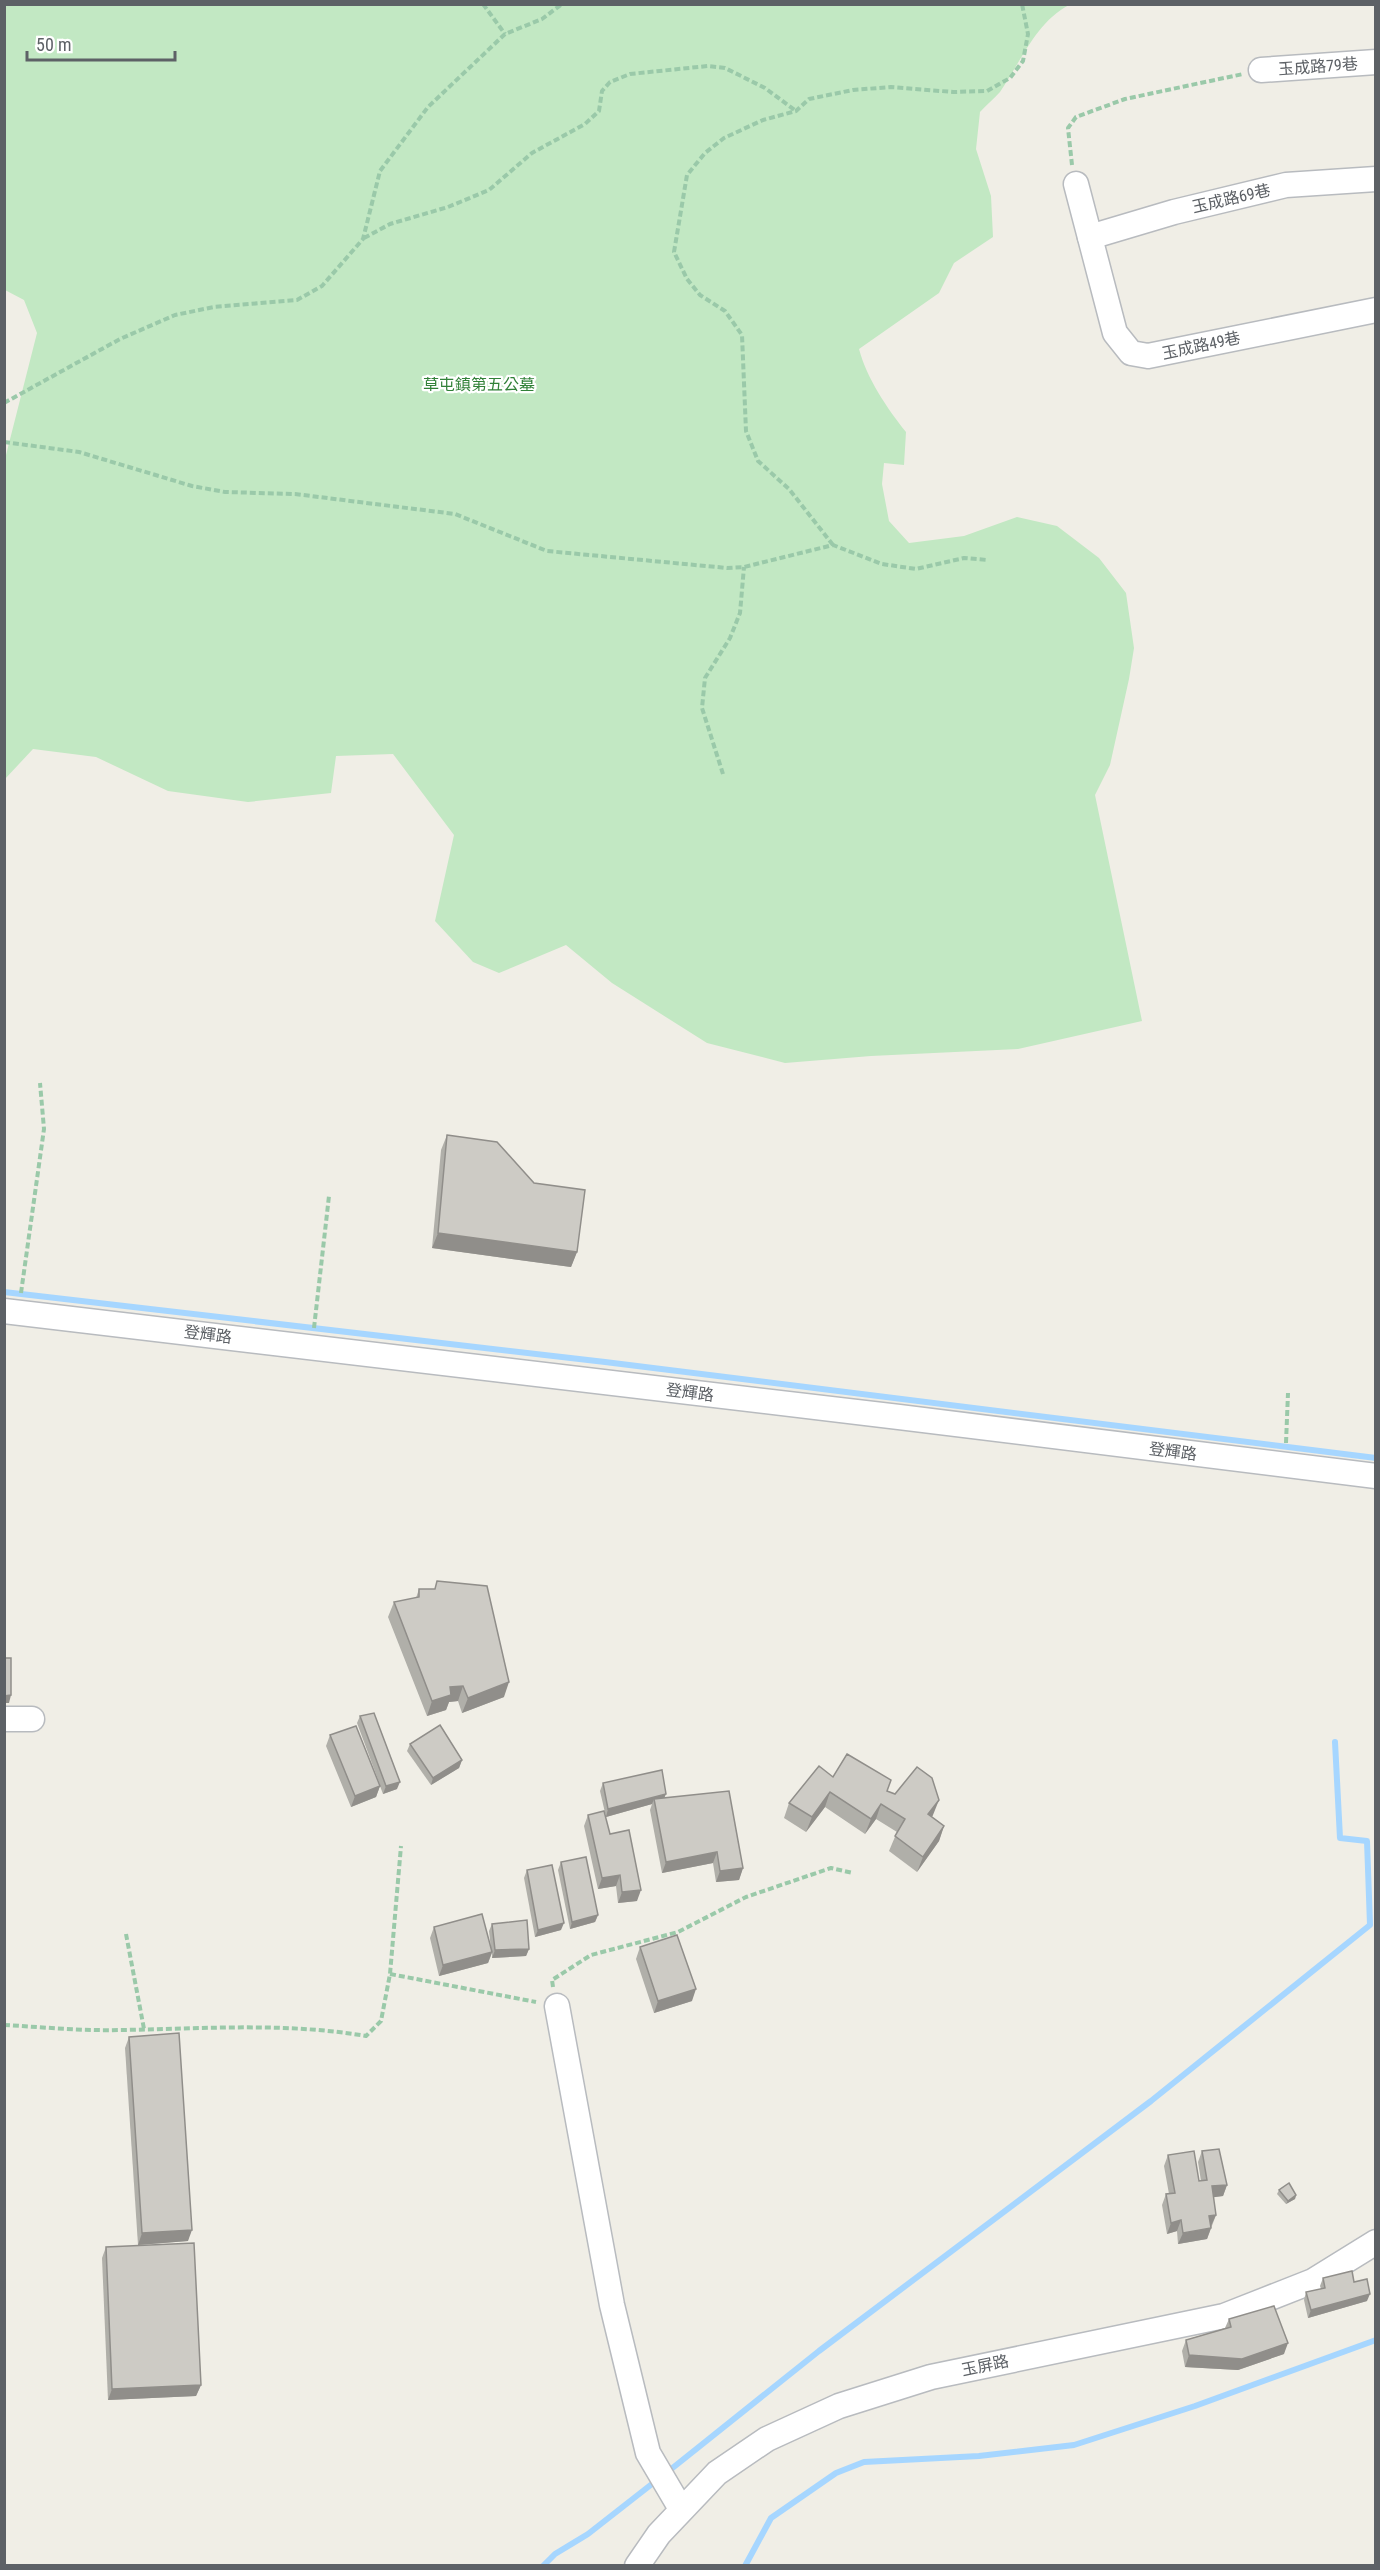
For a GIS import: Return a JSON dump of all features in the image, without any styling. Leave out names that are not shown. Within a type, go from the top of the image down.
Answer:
[{"type":"street","name":"玉成路79巷","points":[[1261,70],[1376,62]]},
{"type":"street","name":"玉成路69巷","points":[[1090,237],[1174,212],[1286,185],[1376,179]]},
{"type":"street","name":"玉成路49巷","points":[[1076,184],[1115,333],[1131,353],[1148,356],[1376,310]]},
{"type":"street","name":"登輝路","points":[[11,1312],[312,1346],[1376,1476]]},
{"type":"street","points":[[4,1719],[32,1719]]},
{"type":"street","points":[[557,2006],[612,2305],[652,2462],[681,2509]]},
{"type":"street","name":"玉屏路","points":[[638,2565],[681,2509],[717,2473],[767,2439],[840,2406],[931,2377],[1224,2316],[1313,2281],[1376,2242]]},
{"type":"path","points":[[483,4],[505,34]]},
{"type":"path","points":[[363,238],[380,171],[428,107],[505,34],[542,19],[562,4]]},
{"type":"path","points":[[987,560],[964,558],[915,569],[882,564],[833,545],[789,489],[758,461],[747,431],[742,335],[725,311],[700,295],[687,279],[674,252],[687,175],[705,153],[745,127],[796,111],[810,99],[853,90],[891,87],[953,92],[987,91],[1010,78],[1023,61],[1028,34],[1022,4]]},
{"type":"path","points":[[4,403],[110,345],[175,315],[214,308],[297,300],[322,286],[363,238],[390,224],[448,207],[489,190],[532,153],[585,124],[599,111],[602,91],[610,82],[630,74],[708,66],[725,68],[765,88],[796,111]]},
{"type":"path","points":[[1076,184],[1068,128],[1076,117],[1125,99],[1261,70]]},
{"type":"path","points":[[4,442],[79,452],[192,486],[225,492],[295,494],[455,514],[547,551],[727,568],[744,567],[833,545]]},
{"type":"path","points":[[723,774],[702,708],[705,678],[730,638],[740,613],[744,567]]},
{"type":"path","points":[[11,1312],[44,1129],[40,1083]]},
{"type":"path","points":[[312,1346],[329,1196]]},
{"type":"path","points":[[1284,1465],[1288,1393]]},
{"type":"path","points":[[4,2025],[144,2029],[292,2028],[324,2029],[366,2036],[381,2021],[390,1974],[401,1846]]},
{"type":"path","points":[[390,1974],[557,2006],[552,1980],[591,1954],[678,1932],[746,1897],[831,1868],[853,1873]]},
{"type":"path","points":[[126,1934],[144,2029]]},
{"type":"green space","name":"草屯鎮第五公墓","points":[[5,4],[1069,5],[1057,12],[1038,32],[1000,92],[980,112],[976,149],[991,196],[993,237],[954,263],[939,293],[859,349],[878,393],[906,432],[904,465],[884,463],[882,484],[889,521],[909,543],[964,536],[1017,517],[1057,526],[1099,558],[1126,593],[1134,648],[1110,765],[1095,795],[1142,1021],[1018,1049],[871,1056],[785,1063],[707,1043],[612,983],[566,945],[499,973],[473,962],[435,921],[454,835],[393,754],[336,756],[331,793],[248,802],[168,791],[96,757],[33,749],[5,779],[5,459],[37,333],[24,300],[5,290]]},
{"type":"building","points":[[447,1135],[497,1142],[534,1183],[585,1190],[577,1252],[438,1233]]},
{"type":"building","points":[[437,1581],[487,1586],[509,1682],[468,1698],[463,1686],[450,1687],[451,1695],[432,1701],[394,1602],[419,1597],[419,1589],[435,1589]]},
{"type":"building","points":[[4,1658],[11,1658],[11,1695],[4,1696]]},
{"type":"building","points":[[374,1713],[400,1782],[386,1786],[360,1716]]},
{"type":"building","points":[[440,1725],[462,1760],[433,1778],[410,1744]]},
{"type":"building","points":[[356,1726],[380,1786],[355,1796],[330,1735]]},
{"type":"building","points":[[847,1754],[891,1780],[887,1791],[895,1794],[917,1767],[932,1778],[939,1800],[928,1814],[944,1826],[923,1857],[895,1836],[905,1819],[881,1804],[871,1819],[830,1792],[812,1817],[789,1803],[819,1766],[833,1777]]},
{"type":"building","points":[[662,1770],[666,1794],[608,1809],[603,1783]]},
{"type":"building","points":[[729,1791],[743,1868],[720,1871],[717,1852],[666,1862],[654,1799]]},
{"type":"building","points":[[604,1811],[610,1834],[629,1830],[641,1890],[622,1892],[620,1875],[602,1878],[588,1815]]},
{"type":"building","points":[[586,1857],[598,1915],[572,1922],[561,1862]]},
{"type":"building","points":[[552,1865],[564,1923],[538,1930],[527,1870]]},
{"type":"building","points":[[482,1914],[492,1952],[443,1965],[434,1927]]},
{"type":"building","points":[[527,1920],[529,1949],[495,1950],[492,1924]]},
{"type":"building","points":[[677,1935],[696,1989],[658,2001],[640,1947]]},
{"type":"building","points":[[179,2033],[192,2230],[142,2233],[129,2037]]},
{"type":"building","points":[[1219,2149],[1227,2185],[1212,2186],[1216,2215],[1209,2216],[1211,2228],[1183,2233],[1181,2220],[1171,2223],[1166,2194],[1175,2193],[1168,2155],[1194,2151],[1199,2181],[1207,2180],[1202,2151]]},
{"type":"building","points":[[1289,2183],[1296,2195],[1288,2201],[1279,2190]]},
{"type":"building","points":[[194,2243],[201,2385],[112,2389],[106,2247]]},
{"type":"building","points":[[1352,2271],[1354,2282],[1367,2279],[1370,2294],[1311,2310],[1306,2292],[1325,2288],[1323,2278]]},
{"type":"building","points":[[1274,2306],[1288,2343],[1242,2359],[1189,2355],[1186,2340],[1231,2327],[1229,2319]]},
{"type":"waterway","points":[[4,1292],[605,1362],[1376,1458]]},
{"type":"waterway","points":[[665,2474],[819,2351],[1151,2101],[1370,1925],[1367,1841],[1340,1838],[1335,1742]]},
{"type":"waterway","points":[[745,2566],[771,2518],[836,2473],[864,2462],[979,2456],[1074,2445],[1195,2406],[1376,2340]]},
{"type":"waterway","points":[[543,2566],[555,2554],[588,2534],[657,2480]]}]
